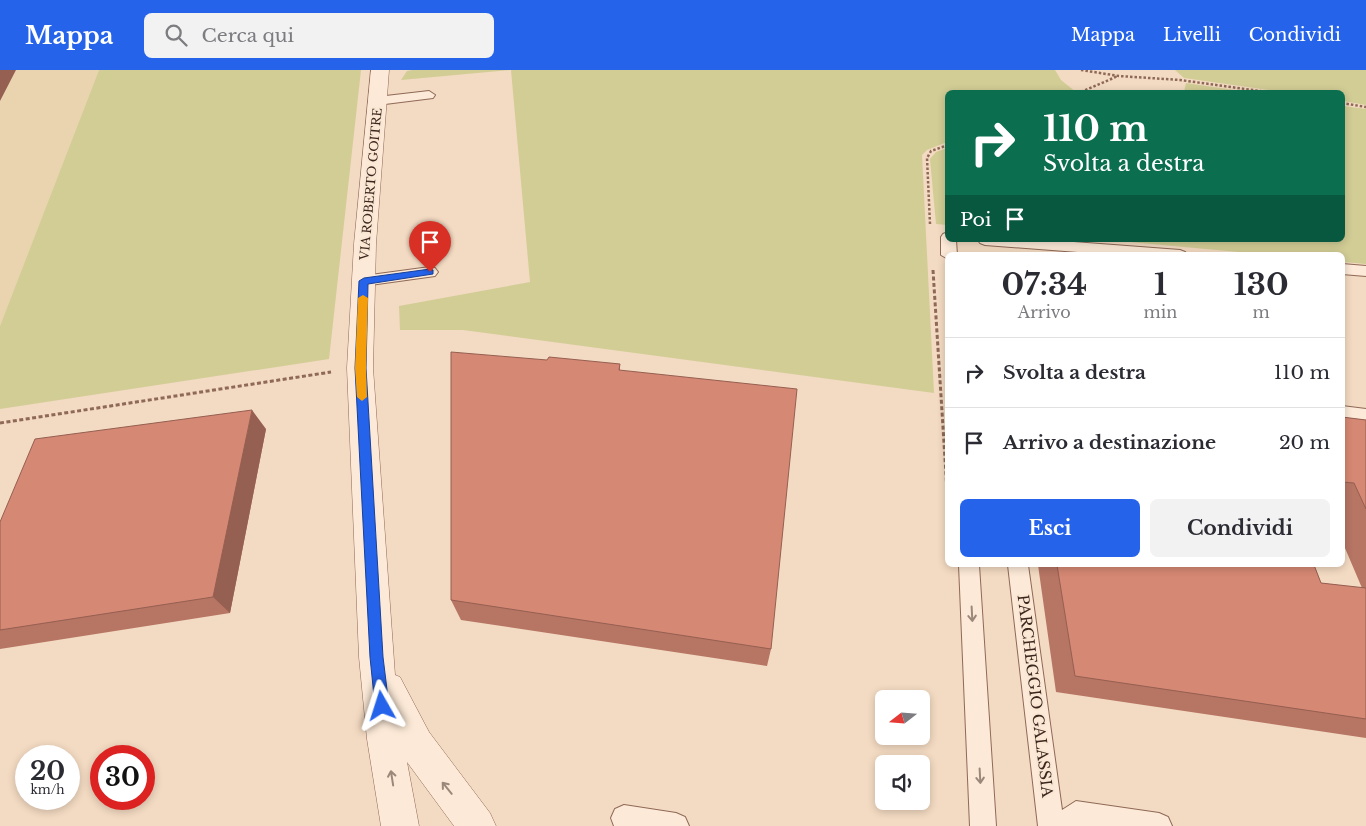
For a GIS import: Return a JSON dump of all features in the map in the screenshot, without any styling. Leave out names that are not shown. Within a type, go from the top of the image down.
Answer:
[{"type":"street","name":"VIA ROBERTO GOITRE","points":[[380,70],[365,244],[360,368],[376,657],[385,739],[400,826]]},
{"type":"street","name":"VIA ROBERTO GOITRE","points":[[376,657],[398,715],[424,760],[477,826]]},
{"type":"lane","points":[[377,101],[429,95]]},
{"type":"lane","points":[[1011,242],[1141,252]]},
{"type":"lane","points":[[1345,269],[1366,271]]},
{"type":"lane","points":[[364,281],[430,272]]},
{"type":"lane","points":[[1345,413],[1366,416]]},
{"type":"lane","points":[[969,567],[982,826]]},
{"type":"lane","name":"PARCHEGGIO GALASSIA","points":[[1018,567],[1051,826]]},
{"type":"lane","points":[[1063,826],[1076,814],[1159,826]]},
{"type":"lane","points":[[624,818],[676,826]]},
{"type":"path","points":[[1081,70],[1119,76],[1180,80],[1252,90]]},
{"type":"path","points":[[1086,90],[1119,76]]},
{"type":"path","points":[[1345,104],[1366,107]]},
{"type":"path","points":[[930,226],[927,158],[931,152],[945,146]]},
{"type":"path","points":[[932,265],[945,465]]},
{"type":"path","points":[[0,423],[360,368]]},
{"type":"shaded area","points":[[0,70],[99,70],[0,326]]},
{"type":"shaded area","points":[[99,70],[361,70],[329,359],[0,409],[0,326]]},
{"type":"shaded area","points":[[511,70],[401,80],[407,71]]},
{"type":"shaded area","points":[[511,70],[1055,70],[1061,80],[1074,90],[945,90],[945,143],[927,150],[922,155],[934,393],[463,330],[400,330],[399,306],[530,282]]},
{"type":"shaded area","points":[[1175,70],[1366,70],[1366,105],[1345,101],[1345,90],[1269,90],[1184,78]]},
{"type":"shaded area","points":[[1186,83],[1235,90],[1184,90]]},
{"type":"shaded area","points":[[1345,106],[1366,109],[1366,264],[1345,262],[1345,252],[1238,252],[1130,242],[1345,242]]},
{"type":"shaded area","points":[[945,149],[945,225],[936,224],[930,159],[936,152]]},
{"type":"building","points":[[451,352],[547,360],[549,357],[620,364],[619,370],[797,389],[771,649],[451,600]]},
{"type":"building","points":[[252,410],[213,597],[0,630],[0,522],[35,439]]},
{"type":"building","points":[[1345,417],[1366,420],[1366,509],[1354,483],[1345,482]]},
{"type":"building","points":[[1057,567],[1315,567],[1321,583],[1366,588],[1366,719],[1075,676]]},
{"type":"slow traffic","points":[[362,397],[360,368],[363,298]]},
{"type":"route","points":[[382,706],[376,657],[360,368],[364,281],[430,272]]}]
